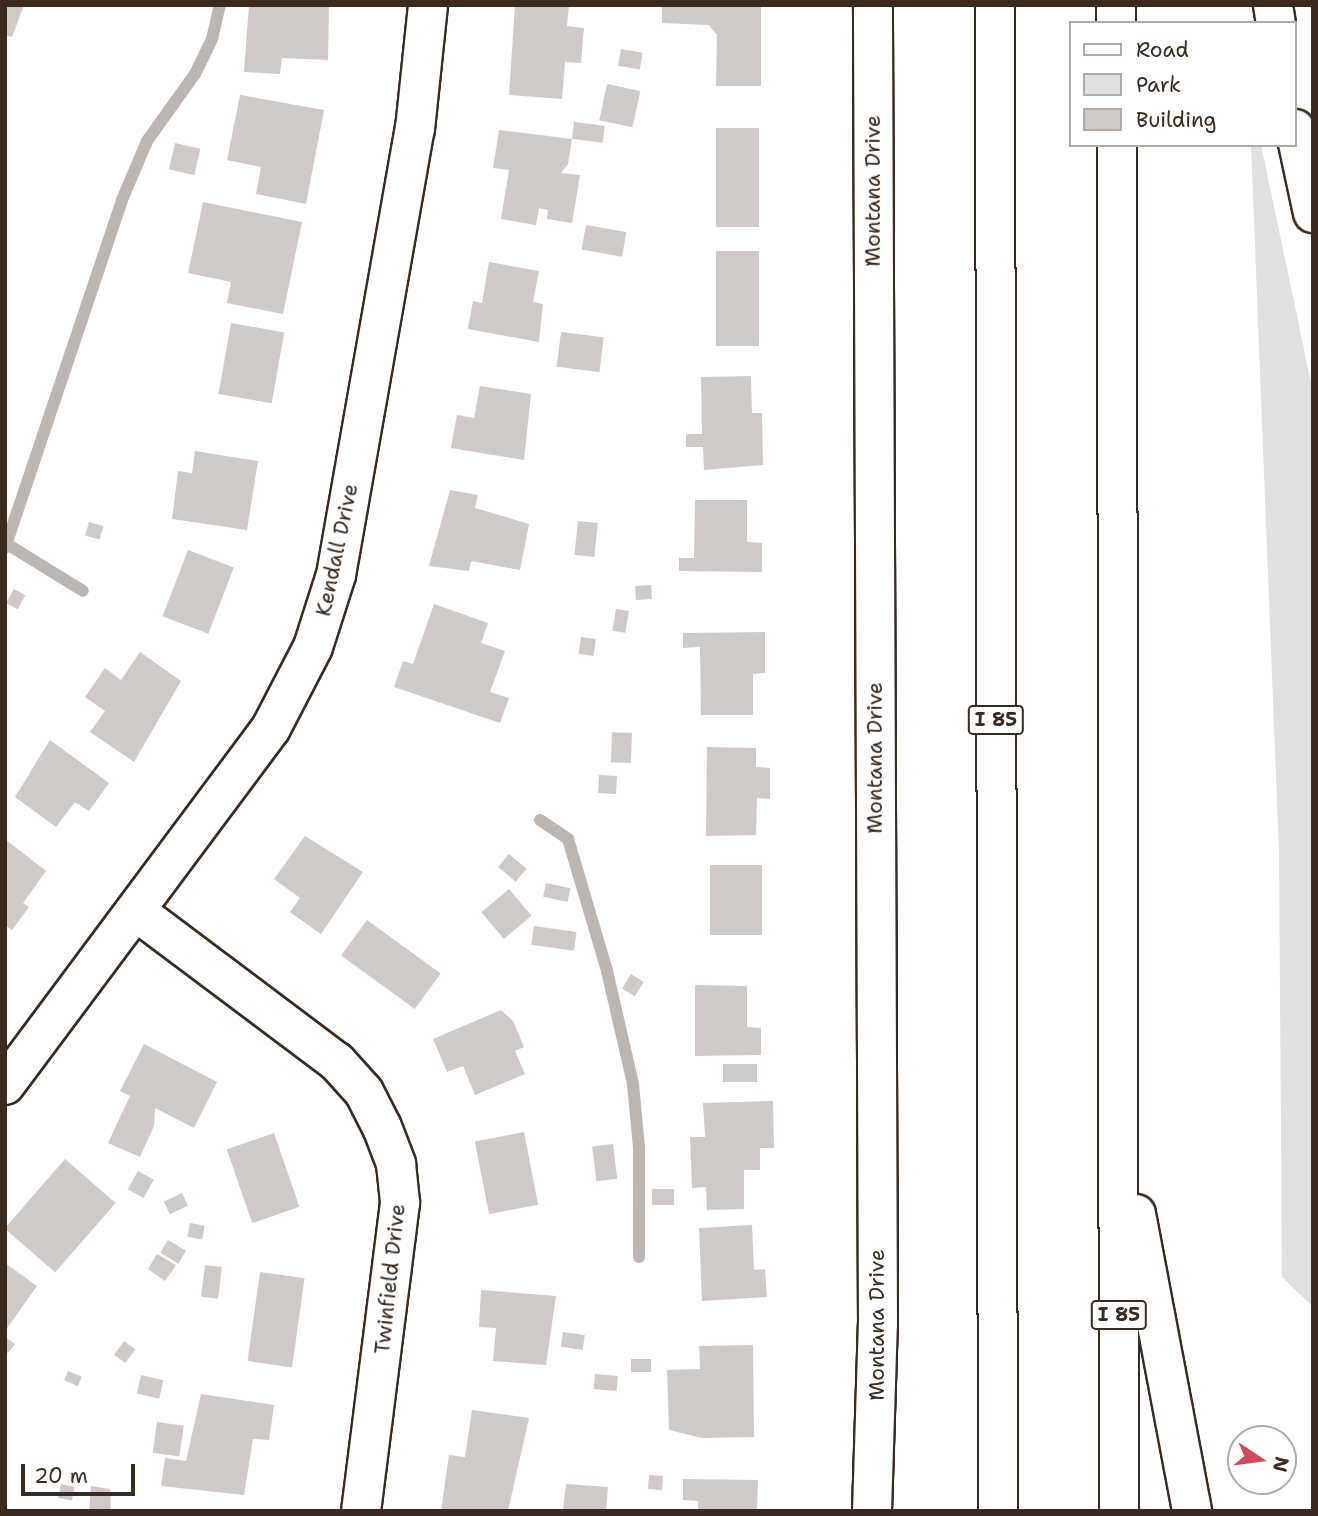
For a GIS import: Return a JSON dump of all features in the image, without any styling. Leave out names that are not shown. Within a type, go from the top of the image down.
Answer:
[{"type":"main road","name":"Kendall Drive","points":[[5,1085],[137,912],[271,728],[308,658],[329,599],[415,130],[428,5]]},
{"type":"main road","name":"Montana Drive","points":[[872,1511],[878,1324],[873,5]]},
{"type":"main road","name":"I 85","points":[[995,5],[998,1511]]},
{"type":"main road","points":[[1297,138],[1313,213]]},
{"type":"main road","name":"I 85","points":[[1116,147],[1119,1511]]},
{"type":"main road","name":"Twinfield Drive","points":[[137,912],[337,1062],[364,1092],[382,1127],[396,1164],[400,1203],[361,1511]]},
{"type":"main road","points":[[1118,1118],[1192,1511]]},
{"type":"main road","points":[[985,1511],[998,1435]]},
{"type":"green space","points":[[1251,147],[1261,147],[1313,392],[1313,1307],[1282,1277],[1279,852]]},
{"type":"building","points":[[5,5],[24,5],[12,37],[5,35]]},
{"type":"building","points":[[249,5],[329,5],[328,60],[282,58],[280,74],[244,72]]},
{"type":"building","points":[[515,5],[569,5],[567,26],[584,28],[581,63],[565,62],[562,99],[509,95]]},
{"type":"building","points":[[761,5],[761,86],[716,86],[717,35],[709,25],[662,23],[662,6]]},
{"type":"building","points":[[621,49],[643,53],[640,70],[618,66]]},
{"type":"building","points":[[607,84],[640,91],[633,127],[599,120]]},
{"type":"building","points":[[240,95],[324,110],[306,204],[256,194],[261,167],[227,160]]},
{"type":"building","points":[[574,122],[605,126],[603,143],[572,139]]},
{"type":"building","points":[[716,128],[759,128],[759,227],[716,227]]},
{"type":"building","points":[[499,130],[572,139],[568,164],[561,173],[580,175],[572,223],[547,219],[548,210],[539,208],[536,225],[501,219],[509,170],[493,168]]},
{"type":"building","points":[[175,143],[200,149],[194,175],[169,169]]},
{"type":"building","points":[[203,202],[302,222],[283,314],[227,303],[231,282],[188,273]]},
{"type":"building","points":[[586,225],[626,232],[622,257],[582,250]]},
{"type":"building","points":[[716,251],[759,251],[759,346],[716,346]]},
{"type":"building","points":[[489,262],[539,271],[533,302],[543,304],[539,342],[468,329],[473,301],[482,303]]},
{"type":"building","points":[[231,323],[284,332],[272,403],[218,394]]},
{"type":"building","points":[[561,332],[604,337],[599,372],[557,367]]},
{"type":"building","points":[[751,376],[752,413],[762,413],[763,465],[704,470],[703,447],[686,447],[686,434],[702,434],[701,377]]},
{"type":"building","points":[[480,386],[531,394],[524,460],[451,448],[457,415],[474,418]]},
{"type":"building","points":[[195,451],[258,461],[247,530],[172,519],[178,471],[192,473]]},
{"type":"building","points":[[450,490],[478,495],[475,508],[529,524],[520,570],[471,561],[469,571],[429,566]]},
{"type":"building","points":[[695,500],[747,500],[747,542],[762,543],[762,572],[679,571],[679,558],[694,558]]},
{"type":"building","points":[[578,521],[598,523],[594,557],[574,555]]},
{"type":"building","points":[[89,522],[103,526],[100,540],[85,535]]},
{"type":"building","points":[[188,550],[234,568],[208,634],[163,616]]},
{"type":"building","points":[[651,585],[652,599],[636,600],[635,586]]},
{"type":"building","points":[[14,589],[25,595],[18,609],[6,603]]},
{"type":"building","points":[[434,604],[488,623],[481,643],[505,651],[490,692],[509,698],[500,723],[394,687],[403,661],[413,664]]},
{"type":"building","points":[[616,609],[629,611],[625,633],[613,631]]},
{"type":"building","points":[[765,632],[765,673],[753,674],[753,715],[701,715],[700,647],[683,648],[683,633]]},
{"type":"building","points":[[581,637],[596,639],[593,656],[579,654]]},
{"type":"building","points":[[140,652],[181,681],[134,762],[90,732],[105,711],[85,697],[105,668],[121,680]]},
{"type":"building","points":[[612,732],[632,733],[631,763],[611,762]]},
{"type":"building","points":[[50,740],[109,783],[89,811],[75,802],[56,827],[15,797]]},
{"type":"building","points":[[707,747],[756,748],[756,767],[770,768],[770,799],[757,798],[756,835],[706,836]]},
{"type":"building","points":[[599,775],[617,776],[616,794],[598,793]]},
{"type":"building","points":[[305,836],[363,872],[321,934],[290,912],[300,898],[274,879]]},
{"type":"building","points":[[5,839],[46,871],[23,903],[29,907],[12,930],[5,925]]},
{"type":"building","points":[[509,854],[527,869],[516,882],[498,867]]},
{"type":"building","points":[[710,865],[762,865],[762,935],[710,935]]},
{"type":"building","points":[[546,883],[570,888],[568,902],[543,897]]},
{"type":"building","points":[[509,889],[531,916],[504,939],[481,912]]},
{"type":"building","points":[[367,920],[441,973],[415,1009],[341,956]]},
{"type":"building","points":[[534,926],[577,932],[574,951],[531,945]]},
{"type":"building","points":[[631,974],[644,982],[635,996],[622,988]]},
{"type":"building","points":[[695,985],[747,986],[747,1027],[761,1028],[761,1055],[695,1056]]},
{"type":"building","points":[[501,1010],[513,1021],[524,1047],[515,1051],[525,1074],[475,1095],[463,1066],[447,1072],[433,1039]]},
{"type":"building","points":[[144,1044],[217,1082],[194,1128],[155,1108],[154,1126],[140,1157],[108,1143],[130,1096],[120,1091]]},
{"type":"building","points":[[723,1064],[757,1064],[757,1082],[723,1082]]},
{"type":"building","points":[[773,1101],[774,1148],[760,1148],[760,1170],[744,1170],[744,1209],[707,1210],[706,1187],[692,1188],[690,1137],[705,1137],[703,1103]]},
{"type":"building","points":[[524,1132],[538,1205],[489,1214],[475,1142]]},
{"type":"building","points":[[274,1133],[299,1207],[252,1223],[227,1149]]},
{"type":"building","points":[[613,1144],[617,1179],[596,1181],[592,1147]]},
{"type":"building","points":[[65,1159],[116,1203],[55,1272],[5,1228]]},
{"type":"building","points":[[138,1171],[154,1180],[144,1198],[128,1189]]},
{"type":"building","points":[[652,1189],[674,1189],[674,1205],[652,1205]]},
{"type":"building","points":[[182,1193],[188,1206],[170,1214],[164,1201]]},
{"type":"building","points":[[190,1223],[205,1226],[202,1240],[187,1237]]},
{"type":"building","points":[[752,1225],[754,1270],[765,1269],[767,1297],[702,1301],[699,1228]]},
{"type":"building","points":[[168,1240],[186,1251],[178,1264],[160,1253]]},
{"type":"building","points":[[157,1254],[176,1265],[165,1281],[148,1269]]},
{"type":"building","points":[[5,1263],[37,1286],[5,1331]]},
{"type":"building","points":[[205,1265],[222,1267],[218,1299],[201,1297]]},
{"type":"building","points":[[260,1272],[305,1278],[292,1367],[247,1361]]},
{"type":"building","points":[[481,1290],[556,1296],[546,1365],[493,1361],[496,1328],[479,1327]]},
{"type":"building","points":[[563,1332],[585,1335],[583,1350],[561,1347]]},
{"type":"building","points":[[5,1337],[15,1344],[8,1353],[5,1351]]},
{"type":"building","points":[[124,1341],[135,1349],[125,1363],[114,1355]]},
{"type":"building","points":[[753,1345],[754,1437],[702,1438],[669,1430],[667,1370],[700,1369],[699,1346]]},
{"type":"building","points":[[631,1359],[651,1359],[651,1372],[631,1372]]},
{"type":"building","points":[[68,1371],[82,1377],[78,1386],[64,1380]]},
{"type":"building","points":[[595,1374],[618,1376],[617,1391],[594,1389]]},
{"type":"building","points":[[141,1375],[163,1380],[159,1399],[137,1394]]},
{"type":"building","points":[[201,1394],[274,1405],[269,1440],[253,1439],[244,1495],[161,1486],[165,1458],[186,1461]]},
{"type":"building","points":[[472,1410],[529,1418],[508,1511],[441,1511],[449,1455],[465,1457]]},
{"type":"building","points":[[157,1422],[184,1426],[179,1456],[153,1453]]},
{"type":"building","points":[[649,1475],[663,1476],[662,1490],[648,1489]]},
{"type":"building","points":[[683,1479],[758,1480],[757,1511],[698,1511],[698,1501],[683,1500]]},
{"type":"building","points":[[61,1484],[75,1487],[72,1501],[58,1498]]},
{"type":"building","points":[[566,1484],[608,1487],[606,1511],[563,1511]]},
{"type":"building","points":[[91,1486],[110,1489],[111,1511],[89,1511]]},
{"type":"waterway","points":[[5,548],[122,200],[147,141],[195,74],[212,39],[220,5]]},
{"type":"waterway","points":[[7,544],[83,591]]},
{"type":"waterway","points":[[540,820],[568,839],[607,971],[633,1084],[639,1148],[639,1257]]}]
